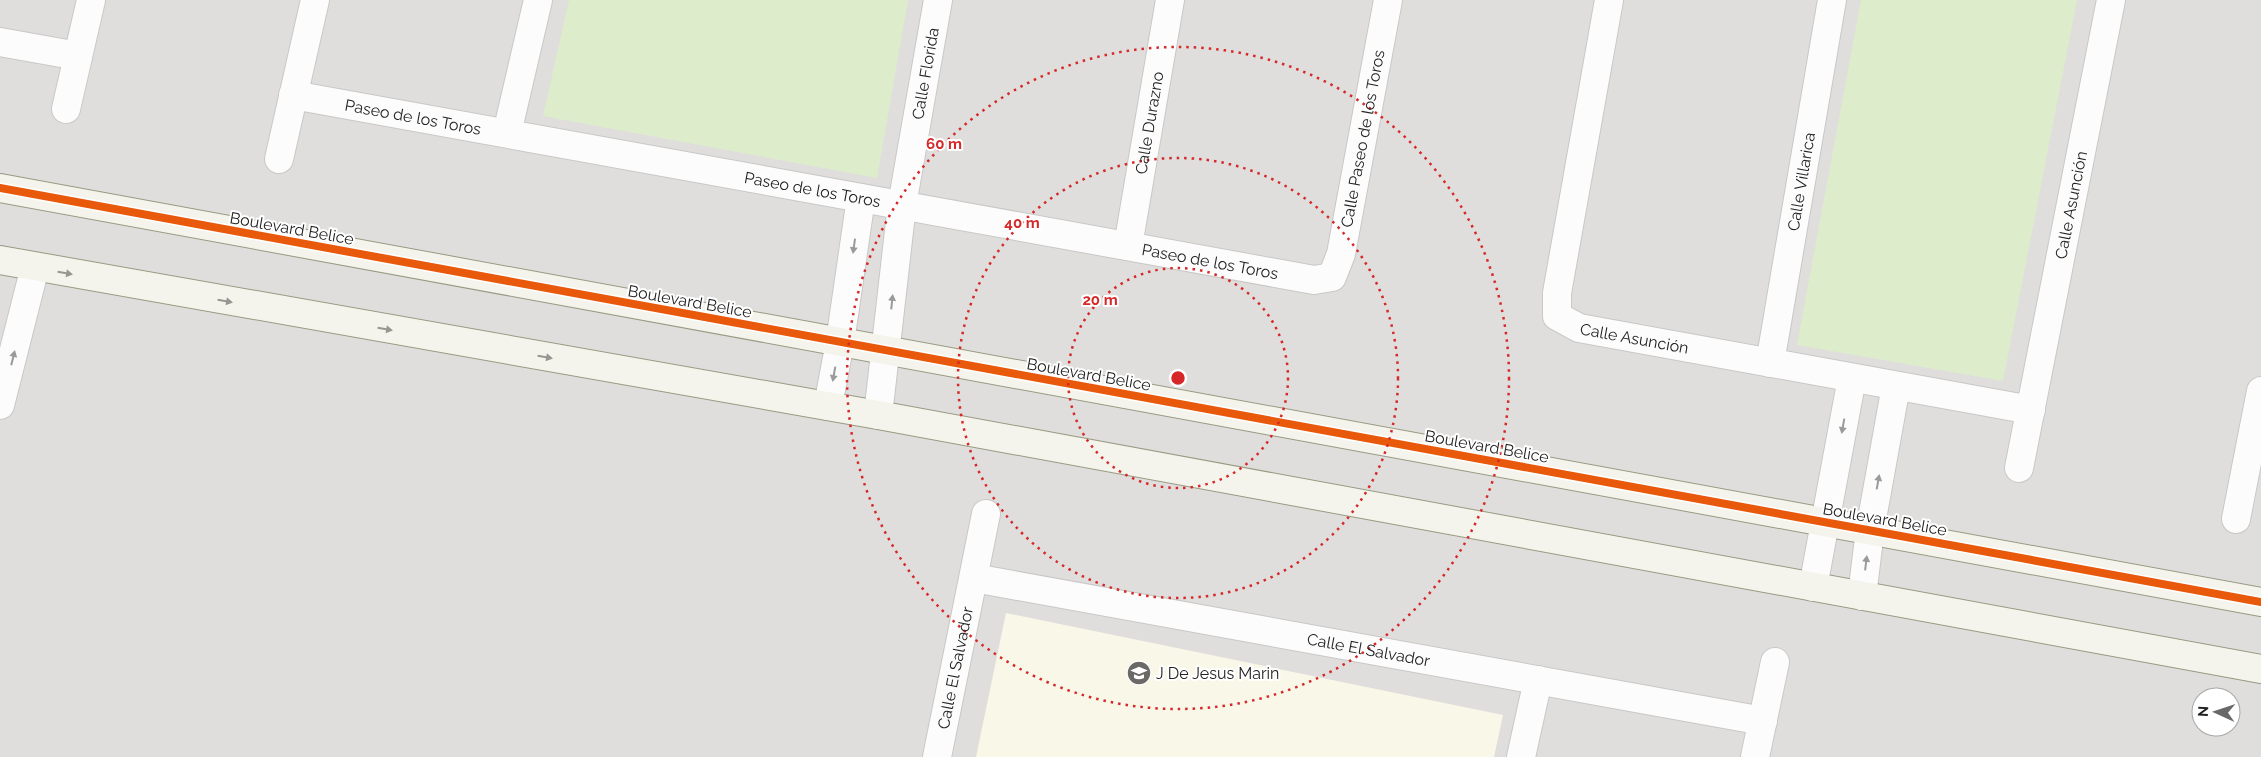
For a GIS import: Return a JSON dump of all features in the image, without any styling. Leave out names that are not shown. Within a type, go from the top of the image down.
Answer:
[{"type":"street","points":[[66,108],[91,0]]},
{"type":"street","points":[[279,159],[314,0]]},
{"type":"street","points":[[507,133],[538,0]]},
{"type":"street","name":"Calle Florida","points":[[878,415],[887,351],[902,205],[938,0]]},
{"type":"street","name":"Calle Durazno","points":[[1128,246],[1170,0]]},
{"type":"street","name":"Calle Paseo de los Toros","points":[[1332,277],[1341,254],[1388,0]]},
{"type":"street","name":"Calle Asunción","points":[[1609,0],[1557,293],[1557,316],[1579,328],[2031,410]]},
{"type":"street","name":"Calle Villarica","points":[[1770,363],[1832,0]]},
{"type":"street","name":"Calle Asunción","points":[[2019,468],[2112,0]]},
{"type":"street","points":[[0,42],[78,56]]},
{"type":"street","name":"Paseo de los Toros","points":[[293,94],[1314,280],[1332,277]]},
{"type":"street","name":"Boulevard Belice","points":[[0,188],[2261,602]]},
{"type":"street","points":[[828,406],[840,342],[861,198]]},
{"type":"street","points":[[0,260],[878,415],[2261,669]]},
{"type":"street","points":[[0,405],[35,267]]},
{"type":"street","points":[[1813,587],[1852,378]]},
{"type":"street","points":[[1862,596],[1870,530],[1896,386]]},
{"type":"street","points":[[2236,519],[2255,455],[2261,391]]},
{"type":"street","name":"Calle El Salvador","points":[[937,757],[986,514]]},
{"type":"street","name":"Calle El Salvador","points":[[974,578],[1763,721]]},
{"type":"street","points":[[1755,757],[1775,662]]},
{"type":"street","points":[[1521,757],[1538,680]]},
{"type":"shaded area","points":[[0,0],[2261,0],[2261,757],[0,757]]},
{"type":"shaded area","points":[[1006,613],[1503,715],[1494,757],[976,757]]},
{"type":"green space","points":[[569,0],[908,0],[877,178],[543,116]]},
{"type":"green space","points":[[1861,0],[2077,0],[2003,381],[1797,345]]},
{"type":"cycle path","points":[[0,188],[2261,602]]},
{"type":"place","name":"J De Jesus Marin","points":[[1139,673]]}]
